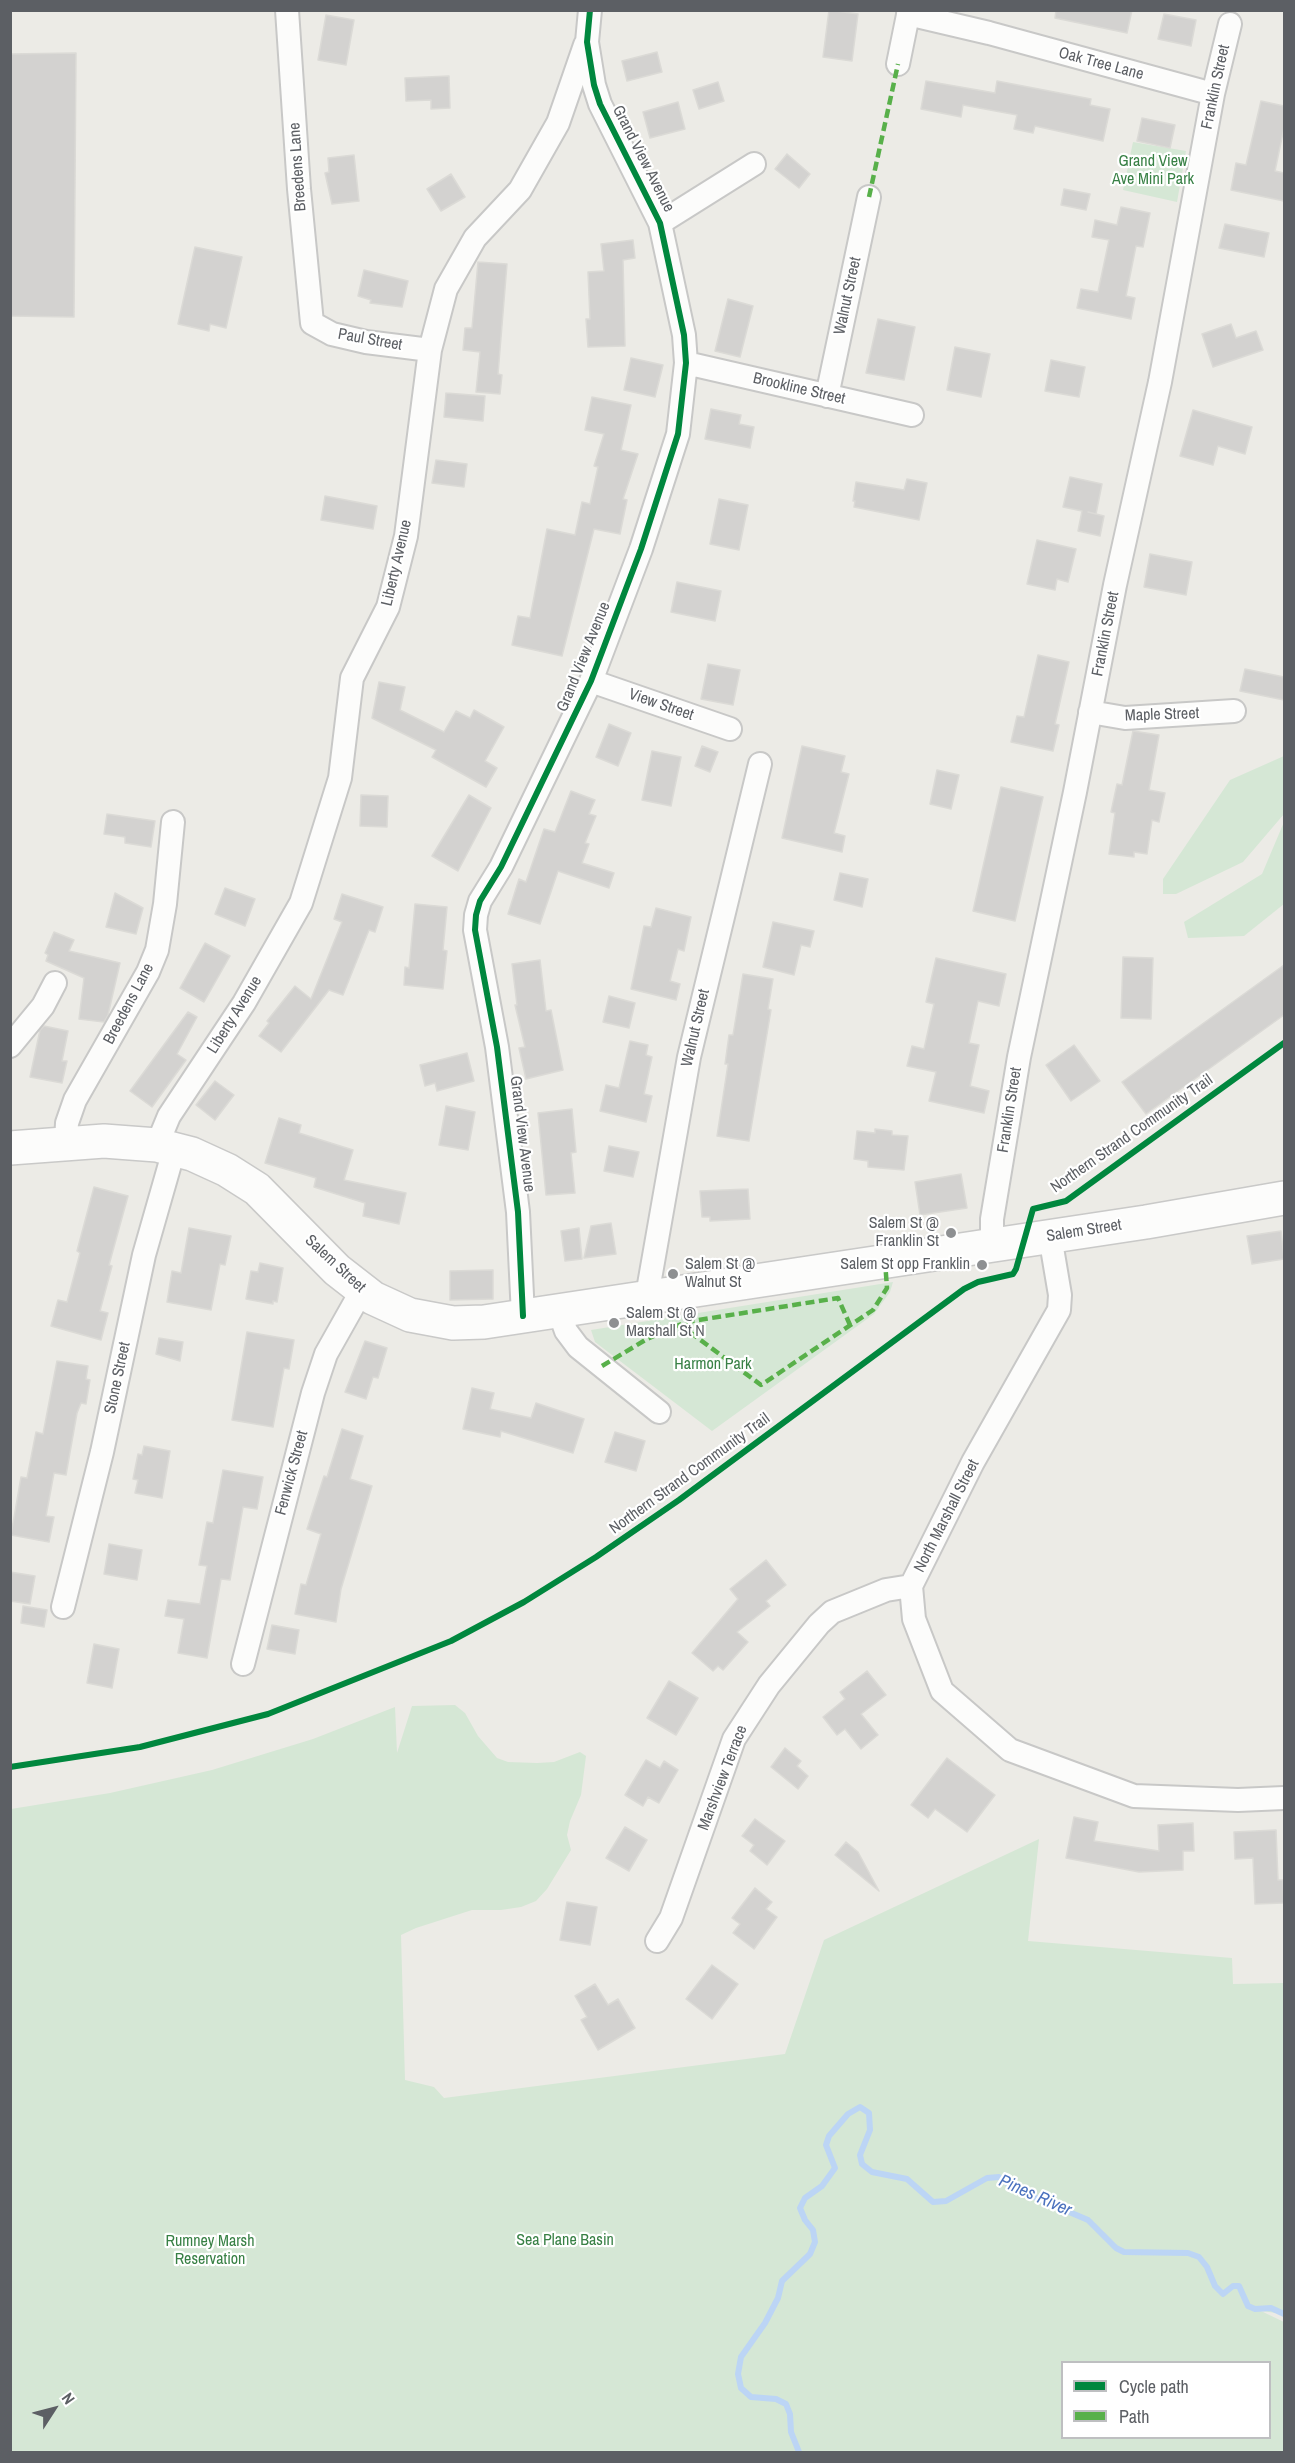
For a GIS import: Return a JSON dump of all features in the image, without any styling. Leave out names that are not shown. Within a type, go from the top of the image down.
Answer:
[{"type":"main road","name":"Salem Street","points":[[10,1148],[66,1142],[104,1141],[166,1148],[192,1154],[227,1170],[257,1189],[338,1270],[362,1290],[397,1311],[437,1321],[484,1322],[1284,1198]]},
{"type":"street","name":"Breedens Lane","points":[[287,10],[299,189],[312,323]]},
{"type":"street","name":"Grand View Avenue","points":[[523,1316],[518,1212],[497,1047],[475,930],[476,915],[480,901],[501,867],[591,681],[641,549],[678,434],[686,363],[684,335],[660,223],[600,104],[587,42],[590,10]]},
{"type":"street","name":"Oak Tree Lane","points":[[909,12],[1214,94]]},
{"type":"street","points":[[898,64],[909,12]]},
{"type":"street","name":"Franklin Street","points":[[992,1245],[992,1219],[1019,1057],[1115,585],[1160,382],[1214,94],[1230,24]]},
{"type":"street","name":"Liberty Avenue","points":[[166,1148],[170,1116],[244,1003],[301,903],[340,778],[352,678],[388,607],[406,536],[430,350],[446,289],[475,238],[520,190],[553,133],[587,42]]},
{"type":"street","points":[[660,223],[754,164]]},
{"type":"street","name":"Walnut Street","points":[[827,396],[869,197]]},
{"type":"street","name":"Paul Street","points":[[312,323],[332,334],[355,340],[430,350]]},
{"type":"street","name":"Brookline Street","points":[[686,363],[912,415]]},
{"type":"street","name":"View Street","points":[[591,681],[730,729]]},
{"type":"street","name":"Maple Street","points":[[1090,712],[1125,718],[1234,711]]},
{"type":"street","name":"Walnut Street","points":[[647,1296],[689,1057],[760,764]]},
{"type":"street","name":"Breedens Lane","points":[[66,1142],[67,1123],[75,1100],[148,972],[157,950],[173,822]]},
{"type":"street","points":[[10,1046],[43,1006],[55,983]]},
{"type":"street","name":"Stone Street","points":[[63,1607],[102,1452],[166,1148]]},
{"type":"street","name":"North Marshall Street","points":[[1050,1236],[1060,1295],[1059,1310],[973,1462],[911,1586],[914,1618],[942,1691],[1010,1750],[1134,1796],[1238,1800],[1284,1798]]},
{"type":"street","name":"Fenwick Street","points":[[243,1664],[326,1354],[362,1290]]},
{"type":"street","points":[[559,1311],[566,1331],[578,1347],[659,1412]]},
{"type":"street","name":"Marshview Terrace","points":[[657,1941],[671,1918],[734,1739],[769,1685],[819,1624],[832,1612],[886,1590],[911,1586]]},
{"type":"green space","name":"Grand View Ave Mini Park","points":[[1133,142],[1186,151],[1177,202],[1123,190]]},
{"type":"green space","points":[[1284,756],[1284,814],[1243,862],[1176,894],[1163,894],[1163,879],[1230,780]]},
{"type":"green space","points":[[1284,822],[1284,904],[1244,936],[1188,938],[1184,922],[1262,874]]},
{"type":"green space","name":"Harmon Park","points":[[893,1282],[890,1292],[874,1314],[712,1431],[595,1342],[591,1330]]},
{"type":"green space","points":[[455,1705],[465,1713],[478,1736],[497,1758],[508,1762],[537,1763],[554,1762],[580,1752],[586,1756],[581,1795],[567,1835],[571,1850],[547,1889],[536,1901],[521,1907],[501,1910],[472,1910],[401,1935],[405,2080],[434,2087],[444,2098],[785,2054],[824,1940],[1039,1839],[1028,1941],[1232,1958],[1233,1984],[1284,1983],[1284,2314],[1261,2311],[1284,2322],[1284,2452],[11,2452],[11,1809],[110,1793],[212,1770],[313,1739],[395,1707],[397,1753],[412,1706]]},
{"type":"building","points":[[829,10],[858,14],[852,61],[823,57]]},
{"type":"building","points":[[1056,10],[1132,10],[1127,33],[1055,18]]},
{"type":"building","points":[[1164,14],[1196,20],[1191,46],[1158,39]]},
{"type":"building","points":[[326,15],[354,20],[346,65],[318,60]]},
{"type":"building","points":[[657,52],[662,72],[627,81],[622,61]]},
{"type":"building","points":[[76,53],[74,317],[10,316],[10,54]]},
{"type":"building","points":[[449,76],[450,108],[431,109],[431,100],[406,101],[405,78]]},
{"type":"building","points":[[926,81],[995,93],[997,81],[1091,99],[1090,105],[1110,109],[1103,141],[1035,126],[1033,133],[1014,129],[1017,115],[963,105],[961,117],[921,109]]},
{"type":"building","points":[[718,82],[724,101],[699,109],[693,90]]},
{"type":"building","points":[[1261,101],[1284,106],[1284,128],[1275,171],[1284,173],[1284,201],[1231,190],[1236,163],[1246,165]]},
{"type":"building","points":[[678,102],[685,129],[650,138],[643,112]]},
{"type":"building","points":[[1142,118],[1175,125],[1170,148],[1137,141]]},
{"type":"building","points":[[787,154],[810,174],[799,188],[775,169]]},
{"type":"building","points":[[354,155],[359,201],[332,204],[325,173],[329,172],[328,158]]},
{"type":"building","points":[[451,174],[465,197],[441,211],[427,189]]},
{"type":"building","points":[[1064,189],[1090,194],[1086,210],[1061,205]]},
{"type":"building","points":[[1121,207],[1150,213],[1143,247],[1136,246],[1126,296],[1135,298],[1131,319],[1077,308],[1081,289],[1098,292],[1109,240],[1092,237],[1095,220],[1117,225]]},
{"type":"building","points":[[1225,224],[1269,233],[1264,257],[1219,248]]},
{"type":"building","points":[[633,240],[635,258],[623,260],[625,346],[588,347],[586,319],[590,319],[588,272],[604,271],[601,244]]},
{"type":"building","points":[[195,247],[242,257],[226,328],[210,324],[209,331],[178,324]]},
{"type":"building","points":[[478,262],[507,264],[498,374],[502,375],[500,394],[476,392],[480,352],[463,350],[465,328],[472,328]]},
{"type":"building","points":[[364,270],[408,281],[402,307],[370,303],[371,300],[358,296]]},
{"type":"building","points":[[728,299],[753,306],[740,357],[715,351]]},
{"type":"building","points":[[878,319],[915,327],[904,380],[866,373]]},
{"type":"building","points":[[1231,324],[1236,338],[1256,331],[1263,350],[1213,367],[1202,334]]},
{"type":"building","points":[[955,347],[990,354],[981,397],[947,390]]},
{"type":"building","points":[[631,358],[663,365],[655,397],[624,390]]},
{"type":"building","points":[[1051,360],[1085,367],[1079,397],[1045,391]]},
{"type":"building","points":[[446,393],[485,396],[483,421],[444,417]]},
{"type":"building","points":[[592,397],[631,405],[621,450],[638,454],[623,499],[627,500],[620,534],[594,529],[562,656],[512,645],[518,616],[530,618],[547,529],[575,535],[582,502],[590,504],[598,467],[594,466],[604,434],[585,430]]},
{"type":"building","points":[[711,409],[741,415],[739,424],[754,427],[750,448],[705,439]]},
{"type":"building","points":[[1193,410],[1252,427],[1245,454],[1218,446],[1213,465],[1180,456]]},
{"type":"building","points":[[436,460],[467,464],[464,487],[432,483]]},
{"type":"building","points":[[1070,477],[1102,484],[1096,514],[1104,516],[1100,536],[1078,531],[1082,511],[1063,507]]},
{"type":"building","points":[[907,479],[927,483],[919,520],[854,507],[856,482],[904,490]]},
{"type":"building","points":[[325,496],[377,506],[373,529],[321,520]]},
{"type":"building","points":[[719,499],[748,505],[739,550],[710,544]]},
{"type":"building","points":[[1037,540],[1076,549],[1068,582],[1057,579],[1055,590],[1027,584]]},
{"type":"building","points":[[1150,554],[1192,562],[1186,595],[1144,587]]},
{"type":"building","points":[[677,582],[721,591],[715,621],[671,612]]},
{"type":"building","points":[[1038,655],[1069,662],[1055,724],[1059,725],[1053,751],[1011,742],[1017,716],[1024,717]]},
{"type":"building","points":[[708,664],[740,670],[733,705],[701,699]]},
{"type":"building","points":[[1245,669],[1284,677],[1284,700],[1240,691]]},
{"type":"building","points":[[379,682],[405,687],[400,710],[444,732],[456,711],[470,718],[474,710],[504,727],[485,761],[497,768],[486,787],[432,757],[436,750],[372,718]]},
{"type":"building","points":[[609,724],[631,733],[618,766],[596,757]]},
{"type":"building","points":[[1133,731],[1159,735],[1149,790],[1165,793],[1159,822],[1152,820],[1147,854],[1134,852],[1134,857],[1109,854],[1115,813],[1111,812],[1117,784],[1122,785]]},
{"type":"building","points":[[702,746],[718,752],[710,772],[695,766]]},
{"type":"building","points":[[802,746],[845,756],[841,772],[849,774],[834,833],[845,836],[842,852],[782,838]]},
{"type":"building","points":[[652,751],[681,757],[671,806],[642,800]]},
{"type":"building","points":[[937,770],[959,775],[951,809],[930,804]]},
{"type":"building","points":[[1001,787],[1043,797],[1015,921],[973,911]]},
{"type":"building","points":[[571,791],[595,800],[589,814],[596,816],[585,843],[589,844],[582,863],[614,873],[609,888],[558,871],[540,924],[508,914],[519,879],[526,882],[544,829],[555,832]]},
{"type":"building","points":[[361,795],[388,796],[387,827],[360,826]]},
{"type":"building","points":[[469,795],[491,808],[458,871],[432,856]]},
{"type":"building","points":[[107,814],[155,821],[151,847],[125,843],[125,837],[104,834]]},
{"type":"building","points":[[840,873],[868,879],[862,907],[834,900]]},
{"type":"building","points":[[225,888],[255,899],[245,926],[215,914]]},
{"type":"building","points":[[115,893],[143,908],[136,934],[106,927]]},
{"type":"building","points":[[342,894],[383,907],[375,932],[369,930],[343,995],[329,990],[281,1052],[259,1036],[269,1023],[267,1021],[295,986],[311,999],[342,922],[334,919]]},
{"type":"building","points":[[415,904],[447,907],[443,950],[447,951],[443,989],[404,985],[405,967],[409,968]]},
{"type":"building","points":[[656,908],[691,917],[684,951],[678,949],[670,981],[680,984],[676,1000],[631,989],[644,926],[651,927]]},
{"type":"building","points":[[773,922],[814,931],[810,947],[801,945],[794,975],[763,967]]},
{"type":"building","points":[[54,932],[74,940],[69,951],[120,963],[108,1015],[104,1022],[79,1019],[84,978],[46,961],[48,955],[45,953]]},
{"type":"building","points":[[205,943],[230,956],[204,1002],[180,988]]},
{"type":"building","points":[[1123,957],[1153,958],[1151,1019],[1121,1018]]},
{"type":"building","points":[[936,958],[1006,974],[999,1006],[978,1001],[969,1043],[979,1045],[970,1086],[989,1091],[984,1113],[929,1101],[936,1072],[907,1066],[912,1046],[924,1049],[934,1004],[926,1002]]},
{"type":"building","points":[[540,960],[546,1011],[551,1010],[563,1070],[526,1079],[519,1048],[525,1047],[515,1005],[517,1005],[512,964]]},
{"type":"building","points":[[1284,965],[1284,1015],[1146,1114],[1122,1082]]},
{"type":"building","points":[[743,974],[773,979],[768,1009],[771,1010],[749,1141],[717,1136],[728,1064],[725,1064],[729,1035],[733,1035]]},
{"type":"building","points":[[609,996],[635,1003],[629,1028],[603,1022]]},
{"type":"building","points":[[188,1012],[197,1017],[177,1054],[186,1060],[152,1107],[130,1091]]},
{"type":"building","points":[[44,1026],[68,1031],[62,1061],[67,1061],[62,1083],[30,1077],[40,1030]]},
{"type":"building","points":[[630,1041],[648,1045],[646,1055],[652,1057],[644,1094],[652,1096],[646,1122],[600,1111],[606,1085],[619,1088]]},
{"type":"building","points":[[1074,1045],[1100,1081],[1071,1101],[1046,1065]]},
{"type":"building","points":[[467,1053],[474,1081],[437,1091],[435,1083],[425,1086],[420,1065]]},
{"type":"building","points":[[215,1081],[234,1095],[215,1120],[196,1105]]},
{"type":"building","points":[[446,1106],[475,1112],[468,1150],[439,1145]]},
{"type":"building","points":[[572,1109],[576,1152],[571,1153],[575,1193],[546,1195],[538,1113]]},
{"type":"building","points":[[279,1118],[301,1125],[299,1133],[353,1150],[344,1180],[406,1193],[399,1224],[363,1216],[365,1203],[314,1187],[316,1178],[265,1163]]},
{"type":"building","points":[[875,1129],[892,1131],[892,1135],[908,1136],[904,1170],[868,1167],[868,1161],[854,1159],[857,1131],[875,1133]]},
{"type":"building","points":[[609,1146],[639,1152],[633,1177],[604,1171]]},
{"type":"building","points":[[961,1174],[967,1208],[920,1215],[915,1182]]},
{"type":"building","points":[[94,1187],[128,1196],[109,1265],[112,1266],[100,1311],[108,1313],[101,1340],[51,1326],[58,1300],[67,1302],[80,1253],[77,1251]]},
{"type":"building","points":[[748,1189],[750,1219],[710,1221],[710,1217],[702,1217],[700,1191]]},
{"type":"building","points":[[611,1223],[616,1254],[584,1258],[591,1226]]},
{"type":"building","points":[[189,1228],[231,1236],[225,1265],[220,1264],[211,1310],[167,1302],[172,1271],[181,1273]]},
{"type":"building","points":[[579,1228],[582,1259],[565,1261],[561,1231]]},
{"type":"building","points":[[1281,1231],[1284,1259],[1252,1264],[1247,1236]]},
{"type":"building","points":[[260,1263],[283,1268],[277,1302],[273,1301],[273,1304],[246,1299],[251,1271],[258,1272]]},
{"type":"building","points":[[493,1270],[493,1299],[450,1300],[450,1271]]},
{"type":"building","points":[[247,1332],[294,1340],[289,1369],[284,1368],[273,1427],[232,1420]]},
{"type":"building","points":[[159,1338],[183,1342],[180,1361],[156,1354]]},
{"type":"building","points":[[365,1341],[387,1348],[378,1378],[373,1377],[366,1399],[345,1392]]},
{"type":"building","points":[[57,1361],[88,1366],[86,1379],[90,1380],[86,1404],[81,1403],[77,1413],[66,1475],[54,1473],[46,1516],[54,1517],[49,1542],[11,1535],[21,1477],[27,1478],[36,1432],[43,1434]]},
{"type":"building","points":[[472,1388],[494,1393],[490,1409],[531,1418],[536,1403],[584,1419],[573,1453],[501,1431],[500,1437],[463,1429]]},
{"type":"building","points":[[342,1429],[363,1436],[350,1479],[372,1486],[341,1589],[336,1622],[295,1614],[301,1584],[306,1585],[321,1534],[307,1529]]},
{"type":"building","points":[[615,1432],[645,1441],[636,1471],[605,1462]]},
{"type":"building","points":[[144,1446],[170,1451],[162,1498],[135,1493],[138,1480],[133,1479],[138,1454],[142,1455]]},
{"type":"building","points":[[223,1470],[263,1477],[257,1509],[243,1507],[230,1580],[221,1579],[207,1658],[178,1653],[184,1619],[165,1616],[168,1600],[200,1604],[207,1566],[199,1565],[207,1522],[213,1523]]},
{"type":"building","points":[[109,1544],[142,1550],[137,1580],[104,1574]]},
{"type":"building","points":[[766,1560],[786,1585],[766,1601],[770,1606],[737,1632],[748,1642],[723,1670],[718,1666],[713,1671],[692,1653],[738,1599],[730,1589]]},
{"type":"building","points":[[10,1572],[35,1576],[30,1604],[10,1601]]},
{"type":"building","points":[[23,1606],[47,1610],[44,1627],[21,1623]]},
{"type":"building","points":[[272,1625],[299,1630],[295,1654],[267,1649]]},
{"type":"building","points":[[94,1644],[119,1649],[112,1688],[87,1683]]},
{"type":"building","points":[[867,1671],[886,1695],[861,1714],[878,1735],[861,1749],[845,1729],[837,1735],[823,1717],[845,1699],[840,1692]]},
{"type":"building","points":[[669,1681],[698,1698],[676,1735],[647,1718]]},
{"type":"building","points":[[785,1748],[801,1761],[797,1766],[808,1776],[798,1789],[771,1767]]},
{"type":"building","points":[[947,1758],[995,1795],[967,1832],[935,1809],[928,1818],[911,1805]]},
{"type":"building","points":[[646,1760],[660,1768],[664,1761],[678,1770],[659,1803],[648,1797],[643,1806],[625,1795]]},
{"type":"building","points":[[1074,1817],[1098,1822],[1094,1841],[1159,1851],[1158,1825],[1193,1823],[1194,1851],[1183,1851],[1183,1870],[1139,1872],[1066,1858]]},
{"type":"building","points":[[755,1819],[785,1841],[767,1865],[750,1851],[754,1845],[742,1836]]},
{"type":"building","points":[[625,1827],[647,1840],[629,1871],[606,1858]]},
{"type":"building","points":[[1276,1830],[1278,1880],[1283,1880],[1284,1903],[1255,1904],[1253,1858],[1235,1859],[1234,1832]]},
{"type":"building","points":[[846,1842],[858,1852],[879,1891],[835,1855]]},
{"type":"building","points":[[755,1888],[772,1902],[766,1909],[777,1917],[754,1949],[733,1933],[740,1924],[732,1918]]},
{"type":"building","points":[[567,1902],[597,1907],[590,1945],[560,1940]]},
{"type":"building","points":[[712,1965],[738,1984],[712,2019],[686,1999]]},
{"type":"building","points":[[595,1984],[608,2005],[618,1999],[635,2028],[598,2050],[581,2020],[587,2017],[575,1996]]},
{"type":"waterway","name":"Pines River","points":[[799,2452],[791,2432],[790,2414],[786,2404],[776,2399],[751,2397],[741,2388],[738,2374],[741,2357],[765,2323],[778,2298],[782,2281],[810,2254],[815,2242],[813,2230],[805,2220],[800,2208],[805,2198],[822,2186],[835,2168],[826,2145],[829,2136],[848,2114],[860,2107],[869,2113],[870,2130],[860,2155],[862,2164],[872,2172],[907,2179],[933,2202],[946,2201],[987,2178],[999,2177],[1013,2188],[1088,2220],[1116,2248],[1124,2252],[1188,2253],[1199,2257],[1207,2267],[1215,2286],[1223,2294],[1233,2286],[1239,2286],[1248,2306],[1255,2309],[1271,2308],[1284,2314]]},
{"type":"marked path","points":[[869,197],[898,64]]},
{"type":"marked path","points":[[679,1324],[761,1385],[873,1310],[887,1288],[885,1261]]},
{"type":"marked path","points":[[602,1366],[647,1339],[686,1322],[838,1298],[850,1325]]},
{"type":"cycle path","points":[[523,1316],[518,1212],[497,1047],[475,930],[476,915],[480,901],[501,867],[591,681],[641,549],[678,434],[686,363],[684,335],[660,223],[600,104],[594,85],[587,42],[590,10]]},
{"type":"cycle path","name":"Northern Strand Community Trail","points":[[10,1767],[140,1747],[268,1714],[451,1641],[524,1602],[596,1557],[679,1500],[964,1289],[978,1282],[1013,1274],[1033,1209],[1066,1201],[1284,1043]]},
{"type":"place","name":"Salem St @ Franklin St","points":[[951,1233]]},
{"type":"place","name":"Salem St opp Franklin","points":[[982,1265]]},
{"type":"place","name":"Salem St @ Walnut St","points":[[673,1274]]},
{"type":"place","name":"Salem St @ Marshall St N","points":[[614,1323]]},
{"type":"park label","name":"Sea Plane Basin","points":[[565,2241]]},
{"type":"park label","name":"Rumney Marsh Reservation","points":[[210,2251]]}]
